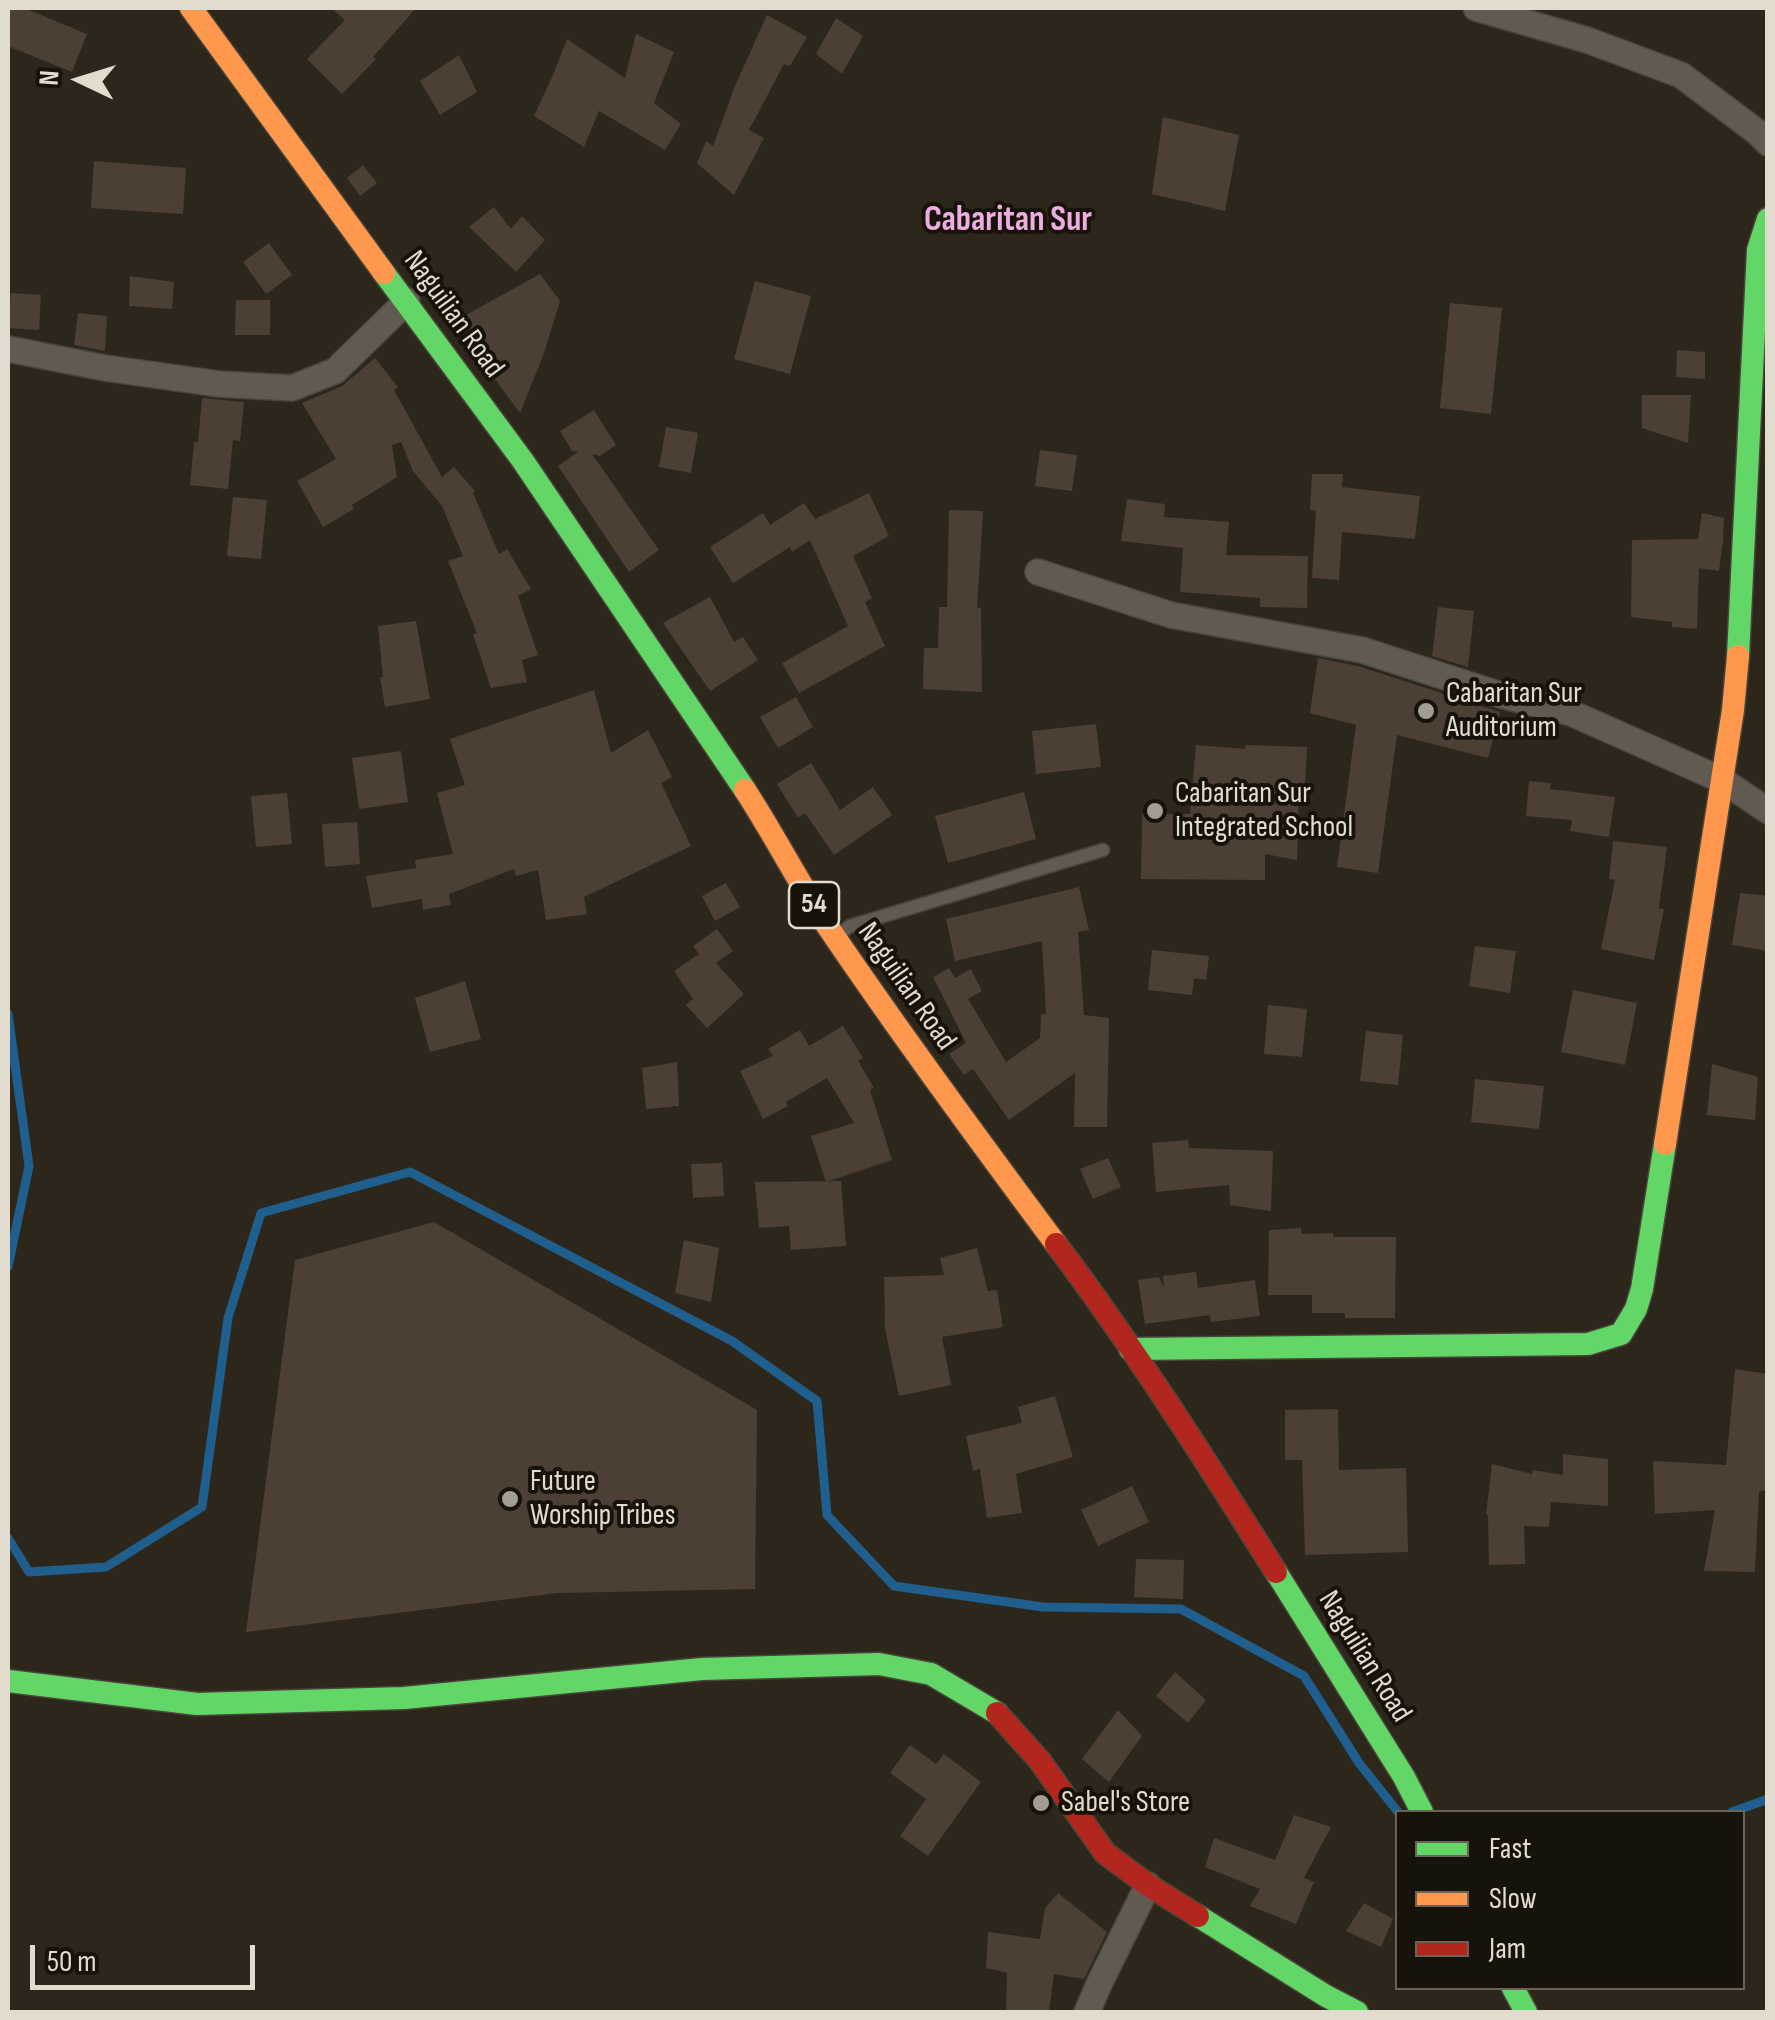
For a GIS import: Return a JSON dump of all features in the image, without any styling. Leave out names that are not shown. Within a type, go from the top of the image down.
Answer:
[{"type":"main road","name":"Naguilian Road","points":[[191,8],[524,461],[756,807],[835,938],[1083,1279],[1218,1480],[1421,1810]]},
{"type":"main road","points":[[1130,1349],[1588,1344],[1621,1334],[1636,1308],[1733,710],[1758,250],[1768,219]]},
{"type":"main road","points":[[8,1681],[197,1704],[404,1698],[702,1669],[879,1664],[931,1674],[1001,1715],[1040,1761],[1105,1853],[1148,1885],[1357,2012]]},
{"type":"main road","points":[[1514,1990],[1526,2012]]},
{"type":"street","points":[[1476,8],[1587,40],[1681,75],[1768,143]]},
{"type":"street","points":[[8,349],[219,384],[292,388],[335,372],[407,301]]},
{"type":"street","points":[[1038,572],[1171,615],[1362,650],[1504,696],[1571,713],[1722,780],[1768,811]]},
{"type":"street","points":[[1087,2012],[1148,1885]]},
{"type":"lane","points":[[835,938],[850,926],[1103,850]]},
{"type":"building","points":[[8,8],[24,8],[87,34],[72,72],[8,46]]},
{"type":"building","points":[[331,8],[416,8],[342,94],[307,59],[345,20]]},
{"type":"building","points":[[767,15],[807,37],[790,66],[784,64],[749,130],[764,138],[734,195],[697,163],[706,141],[713,146]]},
{"type":"building","points":[[836,18],[863,36],[842,74],[816,54]]},
{"type":"building","points":[[636,34],[674,52],[654,103],[681,124],[665,150],[599,111],[584,147],[534,116],[567,39],[625,78]]},
{"type":"building","points":[[459,55],[477,92],[440,115],[420,81]]},
{"type":"building","points":[[1163,117],[1239,135],[1225,211],[1152,194]]},
{"type":"building","points":[[94,161],[186,168],[183,214],[91,208]]},
{"type":"building","points":[[363,165],[377,183],[360,196],[347,178]]},
{"type":"building","points":[[494,207],[511,229],[522,216],[545,240],[516,272],[469,227]]},
{"type":"building","points":[[269,243],[292,275],[266,294],[243,262]]},
{"type":"building","points":[[540,274],[560,301],[520,413],[453,322]]},
{"type":"building","points":[[130,276],[174,282],[172,309],[129,306]]},
{"type":"building","points":[[755,281],[811,296],[790,374],[734,359]]},
{"type":"building","points":[[11,293],[41,295],[39,330],[8,328]]},
{"type":"building","points":[[236,300],[270,300],[270,335],[235,335]]},
{"type":"building","points":[[1450,303],[1502,308],[1491,414],[1440,408]]},
{"type":"building","points":[[78,313],[107,316],[105,351],[74,345]]},
{"type":"building","points":[[1677,350],[1705,352],[1705,379],[1676,377]]},
{"type":"building","points":[[375,358],[398,387],[394,390],[442,477],[454,467],[475,491],[499,554],[507,549],[531,589],[518,596],[538,655],[522,660],[527,682],[491,688],[473,634],[477,633],[448,561],[463,556],[442,506],[413,471],[401,442],[392,445],[397,477],[323,527],[297,481],[336,459],[302,403],[342,386]]},
{"type":"building","points":[[1642,395],[1691,395],[1688,443],[1642,428]]},
{"type":"building","points":[[202,398],[244,402],[240,441],[233,440],[228,489],[190,485]]},
{"type":"building","points":[[594,410],[616,445],[600,456],[592,454],[659,550],[629,572],[558,466],[578,452],[572,451],[560,431]]},
{"type":"building","points":[[666,427],[698,433],[691,473],[659,467]]},
{"type":"building","points":[[1040,450],[1077,455],[1072,491],[1035,486]]},
{"type":"building","points":[[1312,474],[1343,474],[1342,487],[1420,496],[1415,539],[1342,532],[1339,580],[1312,578],[1316,511],[1310,510]]},
{"type":"building","points":[[869,493],[889,536],[853,556],[872,598],[865,602],[885,646],[799,693],[782,663],[848,626],[810,540],[792,552],[790,547],[733,583],[710,547],[763,513],[770,525],[804,503],[815,519]]},
{"type":"building","points":[[233,497],[267,500],[261,559],[227,556]]},
{"type":"building","points":[[1127,499],[1165,504],[1164,517],[1229,522],[1226,555],[1308,556],[1307,608],[1260,607],[1260,598],[1180,592],[1183,548],[1121,541]]},
{"type":"building","points":[[949,510],[983,511],[977,608],[981,608],[982,692],[923,689],[924,648],[938,648],[939,607],[947,607]]},
{"type":"building","points":[[1702,513],[1724,518],[1719,571],[1699,568],[1697,629],[1631,617],[1632,540],[1698,539]]},
{"type":"building","points":[[710,597],[734,642],[743,637],[758,660],[710,691],[663,623]]},
{"type":"building","points":[[1438,607],[1474,611],[1468,667],[1432,656]]},
{"type":"building","points":[[416,621],[430,699],[385,707],[378,626]]},
{"type":"building","points":[[1318,658],[1358,666],[1500,712],[1488,758],[1397,735],[1378,873],[1337,867],[1356,725],[1310,713]]},
{"type":"building","points":[[594,690],[611,753],[648,730],[672,777],[661,783],[691,846],[584,897],[587,914],[546,920],[538,870],[516,876],[514,869],[449,894],[451,905],[423,910],[422,899],[372,908],[366,876],[416,868],[415,860],[453,854],[437,793],[465,785],[450,739]]},
{"type":"building","points":[[796,697],[813,727],[778,748],[760,717]]},
{"type":"building","points":[[1096,724],[1101,767],[1036,774],[1032,731]]},
{"type":"building","points":[[1196,745],[1245,749],[1246,745],[1307,747],[1305,786],[1299,786],[1297,860],[1265,854],[1265,880],[1141,879],[1142,814],[1190,814]]},
{"type":"building","points":[[401,751],[408,802],[359,809],[352,758]]},
{"type":"building","points":[[811,763],[840,810],[873,787],[892,815],[834,855],[805,813],[798,818],[777,784]]},
{"type":"building","points":[[1529,781],[1551,783],[1550,789],[1615,797],[1609,837],[1570,831],[1572,820],[1526,816]]},
{"type":"building","points":[[1024,792],[1036,839],[948,863],[935,816]]},
{"type":"building","points":[[287,793],[292,844],[256,847],[251,796]]},
{"type":"building","points":[[357,822],[360,864],[325,867],[322,824]]},
{"type":"building","points":[[1613,841],[1667,847],[1659,908],[1664,909],[1654,960],[1601,949],[1615,880],[1609,879]]},
{"type":"building","points":[[726,883],[740,907],[715,921],[702,896]]},
{"type":"building","points":[[1079,887],[1089,930],[1078,932],[1084,1015],[1109,1018],[1107,1127],[1074,1127],[1075,1073],[1009,1120],[973,1069],[964,1075],[949,1054],[966,1043],[933,977],[949,968],[955,978],[971,969],[982,991],[968,999],[1006,1062],[1040,1038],[1041,1014],[1046,1014],[1042,941],[955,961],[946,919]]},
{"type":"building","points":[[1740,893],[1768,896],[1768,951],[1732,945]]},
{"type":"building","points":[[717,929],[733,951],[716,963],[744,994],[707,1028],[686,1005],[693,999],[674,971],[699,954],[693,946]]},
{"type":"building","points":[[1475,946],[1516,951],[1510,993],[1469,986]]},
{"type":"building","points":[[1152,950],[1209,956],[1206,980],[1194,978],[1192,995],[1148,990]]},
{"type":"building","points":[[465,981],[481,1039],[430,1052],[415,998]]},
{"type":"building","points":[[1573,990],[1637,1003],[1625,1065],[1561,1052]]},
{"type":"building","points":[[1268,1005],[1307,1009],[1302,1057],[1264,1054]]},
{"type":"building","points":[[843,1026],[863,1058],[858,1061],[874,1088],[870,1090],[892,1160],[826,1182],[811,1136],[854,1123],[827,1078],[763,1119],[740,1071],[773,1056],[768,1049],[800,1030],[809,1046]]},
{"type":"building","points":[[1366,1031],[1403,1035],[1398,1085],[1360,1081]]},
{"type":"building","points":[[677,1062],[679,1106],[646,1109],[642,1068]]},
{"type":"building","points":[[1712,1064],[1758,1077],[1755,1120],[1707,1115]]},
{"type":"building","points":[[1475,1079],[1544,1086],[1539,1129],[1471,1122]]},
{"type":"building","points":[[1188,1140],[1189,1148],[1273,1151],[1271,1211],[1230,1205],[1229,1185],[1156,1192],[1152,1143]]},
{"type":"building","points":[[1108,1158],[1121,1187],[1093,1199],[1080,1169]]},
{"type":"building","points":[[722,1163],[724,1196],[693,1198],[691,1164]]},
{"type":"building","points":[[841,1181],[846,1246],[791,1250],[789,1226],[759,1228],[755,1182]]},
{"type":"building","name":"Future Worship Tribes","points":[[434,1222],[757,1410],[755,1589],[557,1593],[246,1632],[295,1260]]},
{"type":"building","points":[[1301,1228],[1301,1234],[1396,1237],[1395,1318],[1345,1318],[1345,1313],[1312,1313],[1312,1295],[1268,1295],[1269,1230]]},
{"type":"building","points":[[684,1240],[719,1248],[711,1302],[675,1293]]},
{"type":"building","points":[[977,1248],[988,1291],[997,1290],[1003,1327],[942,1337],[951,1385],[899,1396],[885,1329],[884,1277],[944,1275],[940,1258]]},
{"type":"building","points":[[1196,1272],[1198,1288],[1255,1280],[1260,1316],[1211,1322],[1210,1315],[1145,1324],[1138,1280],[1159,1277],[1164,1288],[1163,1276]]},
{"type":"building","points":[[1735,1369],[1768,1374],[1768,1490],[1759,1491],[1755,1572],[1704,1571],[1715,1510],[1655,1514],[1653,1461],[1726,1465]]},
{"type":"building","points":[[1055,1396],[1073,1457],[1016,1474],[1022,1513],[987,1518],[980,1469],[973,1471],[966,1436],[1022,1423],[1018,1407]]},
{"type":"building","points":[[1338,1409],[1339,1470],[1406,1468],[1408,1552],[1305,1555],[1302,1460],[1285,1460],[1285,1410]]},
{"type":"building","points":[[1563,1454],[1608,1459],[1608,1506],[1551,1502],[1549,1527],[1524,1526],[1525,1564],[1489,1565],[1486,1515],[1492,1464],[1532,1474],[1533,1470],[1563,1475]]},
{"type":"building","points":[[1132,1486],[1149,1522],[1098,1546],[1081,1510]]},
{"type":"building","points":[[1136,1559],[1184,1560],[1183,1599],[1134,1597]]},
{"type":"building","points":[[1175,1672],[1206,1700],[1188,1723],[1156,1696]]},
{"type":"building","points":[[1118,1710],[1142,1736],[1109,1782],[1082,1759]]},
{"type":"building","points":[[910,1745],[936,1764],[944,1754],[981,1782],[928,1856],[900,1836],[926,1799],[890,1773]]},
{"type":"building","points":[[1294,1815],[1331,1827],[1304,1878],[1314,1882],[1296,1924],[1250,1906],[1260,1889],[1205,1867],[1214,1838],[1275,1860]]},
{"type":"building","points":[[1058,1893],[1107,1932],[1084,1979],[1054,1974],[1049,2012],[1006,2012],[1007,1973],[986,1968],[988,1932],[1040,1939],[1045,1908]]},
{"type":"building","points":[[1364,1903],[1393,1919],[1381,1947],[1346,1931]]},
{"type":"waterway","points":[[8,1014],[29,1166],[8,1267]]},
{"type":"waterway","points":[[8,1538],[29,1572],[106,1567],[202,1507],[228,1318],[261,1213],[410,1172],[732,1341],[817,1401],[827,1515],[894,1586],[1043,1607],[1181,1609],[1304,1676],[1359,1763],[1396,1810]]},
{"type":"waterway","points":[[1738,1810],[1768,1799]]},
{"type":"traffic: fast","points":[[1738,656],[1758,250],[1768,219]]},
{"type":"traffic: fast","points":[[384,273],[523,461],[745,790]]},
{"type":"traffic: fast","points":[[1130,1349],[1588,1344],[1621,1334],[1636,1309],[1642,1289],[1665,1144]]},
{"type":"traffic: fast","points":[[1276,1572],[1421,1810]]},
{"type":"traffic: fast","points":[[8,1681],[197,1704],[404,1698],[702,1669],[879,1664],[931,1674],[997,1713]]},
{"type":"traffic: fast","points":[[1198,1916],[1357,2012]]},
{"type":"traffic: fast","points":[[1514,1990],[1526,2012]]},
{"type":"traffic: slow","points":[[191,8],[384,273]]},
{"type":"traffic: slow","points":[[1665,1144],[1733,710],[1738,656]]},
{"type":"traffic: slow","points":[[745,790],[852,962],[1056,1244]]},
{"type":"traffic: jam","points":[[1056,1244],[1142,1365],[1276,1572]]},
{"type":"traffic: jam","points":[[997,1713],[1040,1761],[1105,1853],[1198,1916]]},
{"type":"place","name":"Cabaritan Sur Auditorium","points":[[1426,711]]},
{"type":"place","name":"Cabaritan Sur Integrated School","points":[[1155,811]]},
{"type":"place","name":"Future Worship Tribes","points":[[510,1499]]},
{"type":"place","name":"Sabel's Store","points":[[1041,1803]]},
{"type":"district","name":"Cabaritan Sur","points":[[1008,221]]}]
